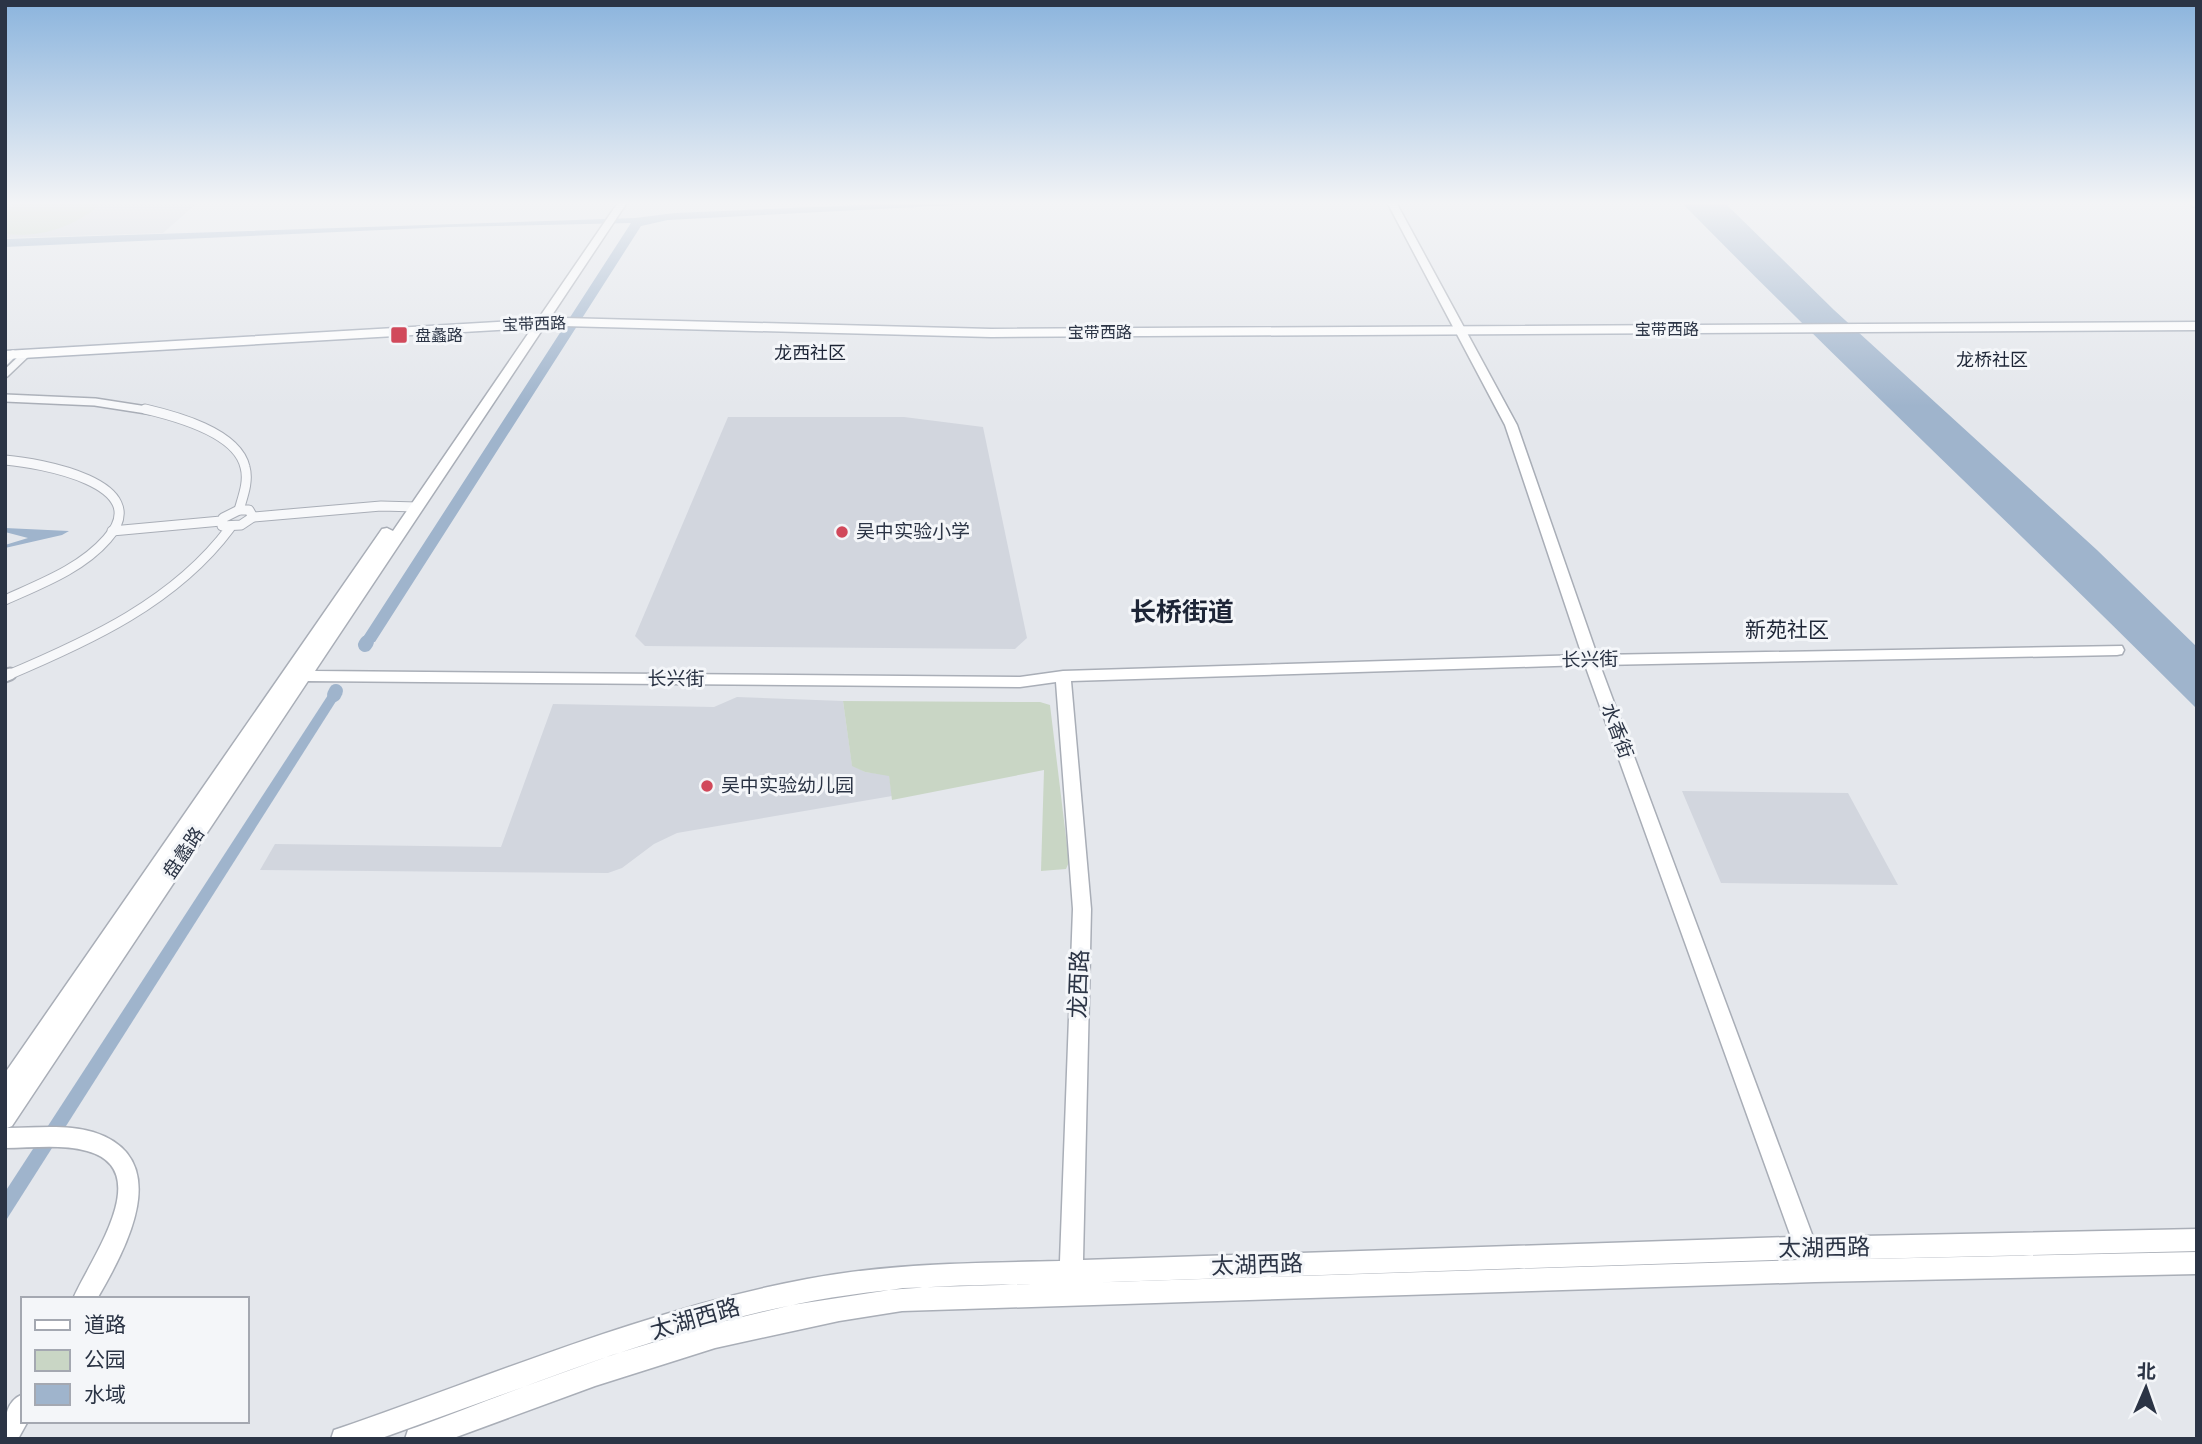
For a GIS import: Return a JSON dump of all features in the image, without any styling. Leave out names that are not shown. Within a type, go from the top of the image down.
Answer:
[{"type":"main road","name":"盘蠡路","points":[[5,1090],[299,671],[570,271]]},
{"type":"main road","name":"水香街","points":[[1430,271],[1511,425],[1591,660],[1815,1271]]},
{"type":"main road","name":"宝带西路","points":[[12,358],[533,326],[992,338],[2197,328]]},
{"type":"main road","name":"长兴街","points":[[299,671],[1020,682],[1063,676],[1591,660],[2117,650]]},
{"type":"main road","name":"盘蠡路","points":[[5,1119],[299,671]]},
{"type":"main road","name":"龙西路","points":[[1063,676],[1082,909],[1071,1282]]},
{"type":"main road","points":[[5,1138],[92,1142],[109,1150],[121,1162],[127,1181],[127,1207],[119,1235],[85,1297]]},
{"type":"main road","name":"太湖西路","points":[[416,1439],[606,1368],[777,1320],[902,1300],[1071,1282],[1805,1248],[2197,1240]]},
{"type":"main road","name":"太湖西路","points":[[343,1439],[605,1345],[776,1297],[902,1277],[1071,1282],[2197,1263]]},
{"type":"main road","points":[[5,1437],[21,1409]]},
{"type":"street","points":[[5,374],[12,358]]},
{"type":"street","points":[[5,398],[110,404],[169,414],[206,428],[239,454],[246,470],[246,488],[239,510]]},
{"type":"street","points":[[5,460],[51,466],[98,485],[112,495],[119,509],[117,525],[83,559],[56,576],[5,600]]},
{"type":"street","points":[[112,531],[225,524],[241,526],[253,517],[411,507]]},
{"type":"street","points":[[5,676],[85,642],[170,589],[202,563],[230,513],[249,510],[253,517]]},
{"type":"shaded area","name":"吴中实验小学","points":[[728,417],[904,417],[983,427],[1027,638],[1015,649],[645,646],[635,636]]},
{"type":"shaded area","name":"吴中实验幼儿园","points":[[737,697],[843,701],[852,765],[865,772],[889,775],[892,796],[677,833],[654,844],[622,868],[608,873],[260,870],[275,844],[501,847],[553,704],[714,707]]},
{"type":"shaded area","points":[[1682,791],[1848,793],[1898,885],[1721,883]]},
{"type":"green space","points":[[843,701],[1040,702],[1050,705],[1069,862],[1066,869],[1041,871],[1044,770],[892,800],[889,776],[865,772],[852,766]]},
{"type":"water","points":[[600,271],[612,271],[375,642],[360,642]]},
{"type":"water","points":[[1750,271],[1795,271],[2097,550],[2197,647],[2197,709],[2069,582]]},
{"type":"water","points":[[5,528],[69,531],[5,548],[5,545],[28,538],[5,532]]},
{"type":"water","points":[[328,695],[340,695],[5,1222],[5,1192]]},
{"type":"waterway","points":[[334,695],[336,691]]},
{"type":"place","name":"盘蠡路","points":[[399,335]]},
{"type":"place","name":"吴中实验小学","points":[[842,532]]},
{"type":"place","name":"吴中实验幼儿园","points":[[707,786]]},
{"type":"district","name":"龙西社区","points":[[810,353]]},
{"type":"district","name":"龙桥社区","points":[[1992,360]]},
{"type":"district","name":"长桥街道","points":[[1182,612]]},
{"type":"district","name":"新苑社区","points":[[1787,630]]}]
